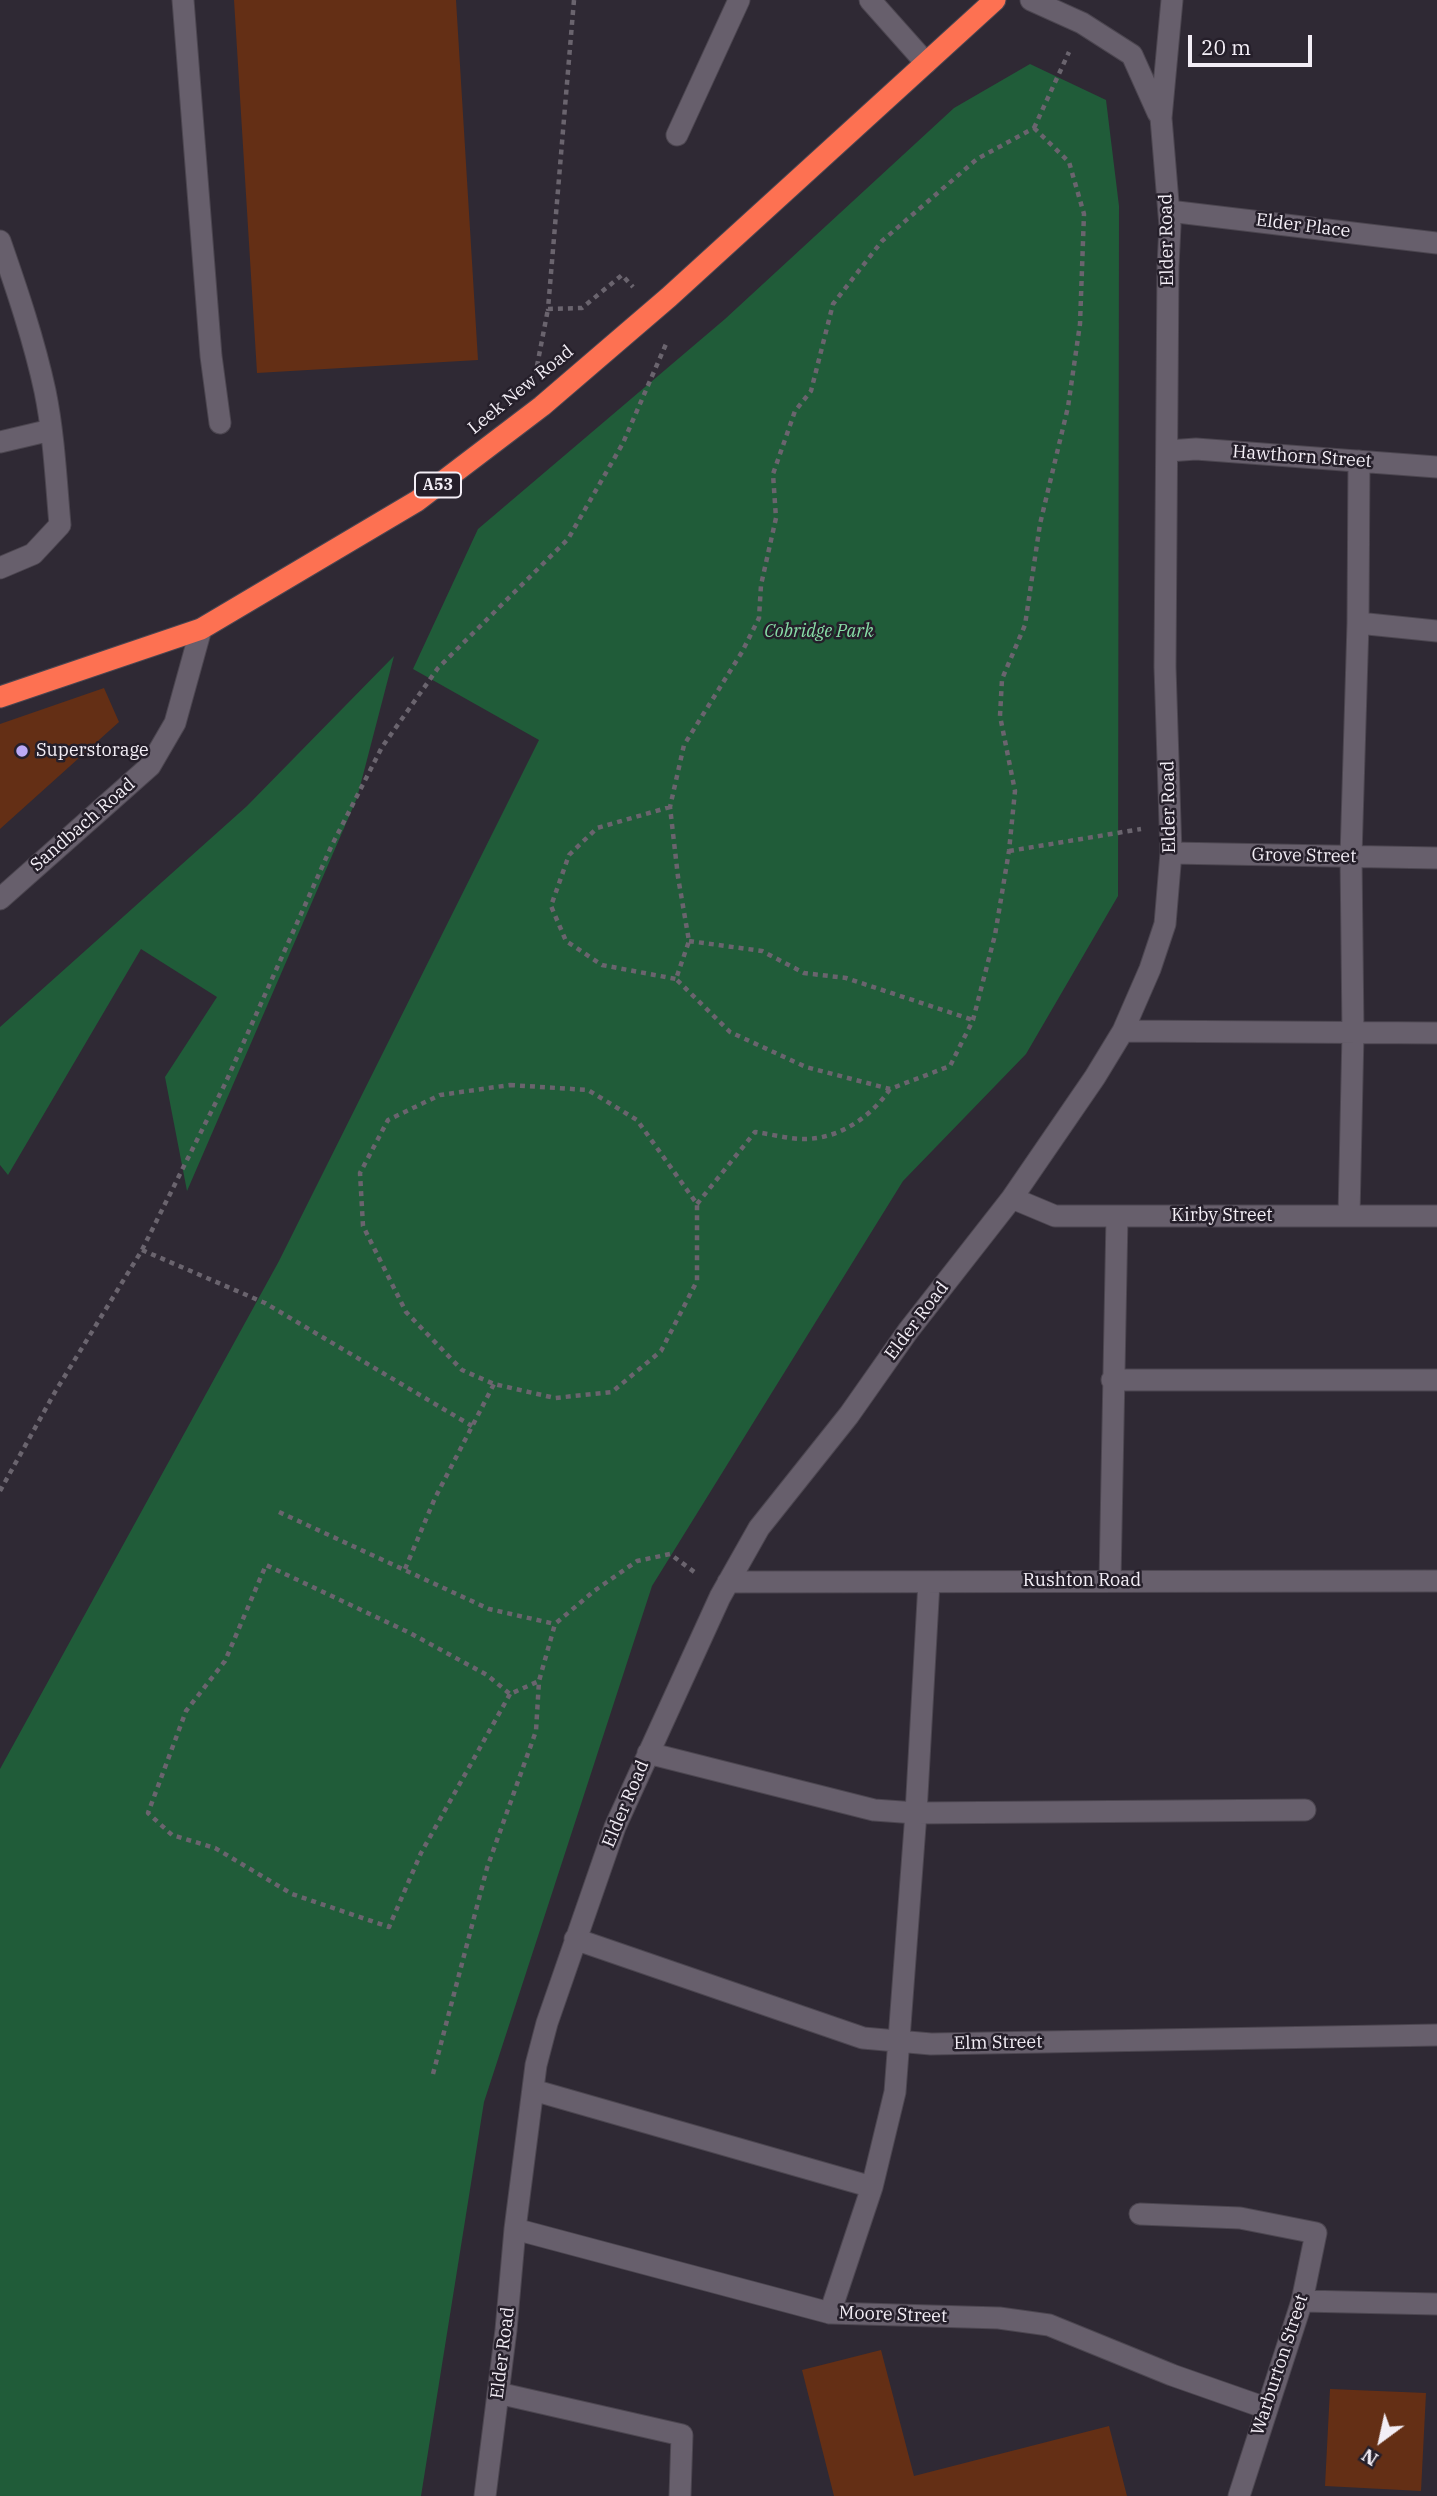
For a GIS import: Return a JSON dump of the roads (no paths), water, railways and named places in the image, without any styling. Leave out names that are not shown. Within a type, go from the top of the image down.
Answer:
[{"type":"highway","name":"Leek New Road","points":[[0,697],[201,629],[417,501],[555,394],[669,297],[995,0]]},
{"type":"street","points":[[183,0],[211,356],[220,423]]},
{"type":"street","points":[[677,135],[739,0]]},
{"type":"street","points":[[870,0],[926,63]]},
{"type":"street","name":"Elder Road","points":[[1031,0],[1083,23],[1132,55],[1161,118]]},
{"type":"street","name":"Elder Road","points":[[485,2496],[536,2065],[547,2023],[615,1827],[724,1589],[759,1528],[849,1415],[908,1331],[1012,1198],[1076,1106],[1123,1031],[1150,969],[1165,924],[1171,853],[1166,683],[1170,218],[1161,118],[1172,0]]},
{"type":"street","name":"Elder Place","points":[[1170,218],[1437,243]]},
{"type":"street","points":[[0,241],[35,350],[51,430],[60,525],[33,554],[0,568]]},
{"type":"street","points":[[0,442],[51,430]]},
{"type":"street","name":"Hawthorn Street","points":[[1168,451],[1196,449],[1437,467]]},
{"type":"street","points":[[1349,1216],[1353,1034],[1351,856],[1359,623],[1359,461]]},
{"type":"street","points":[[1359,623],[1437,631]]},
{"type":"street","name":"Sandbach Road","points":[[0,899],[150,766],[175,723],[201,629]]},
{"type":"street","name":"Grove Street","points":[[1171,853],[1437,858]]},
{"type":"street","points":[[1123,1031],[1437,1033]]},
{"type":"street","name":"Kirby Street","points":[[1012,1198],[1055,1216],[1437,1216]]},
{"type":"street","points":[[1110,1581],[1116,1216]]},
{"type":"street","points":[[1112,1380],[1437,1380]]},
{"type":"street","name":"Rushton Road","points":[[724,1589],[929,1582],[1437,1581]]},
{"type":"street","points":[[830,2313],[872,2187],[895,2092],[916,1814],[929,1582]]},
{"type":"street","points":[[648,1753],[874,1810],[916,1814],[1305,1810]]},
{"type":"street","name":"Elm Street","points":[[575,1939],[863,2038],[931,2044],[1437,2035]]},
{"type":"street","points":[[533,2090],[872,2187]]},
{"type":"street","name":"Warburton Street","points":[[1140,2214],[1240,2218],[1316,2233],[1302,2301],[1239,2496]]},
{"type":"street","name":"Moore Street","points":[[515,2230],[830,2313],[999,2318],[1049,2325],[1172,2375],[1266,2408]]},
{"type":"street","points":[[1302,2301],[1437,2304]]},
{"type":"street","points":[[498,2393],[682,2435],[680,2496]]},
{"type":"place","name":"Superstorage","points":[[22,751]]},
{"type":"park label","name":"Cobridge Park","points":[[819,632]]}]
